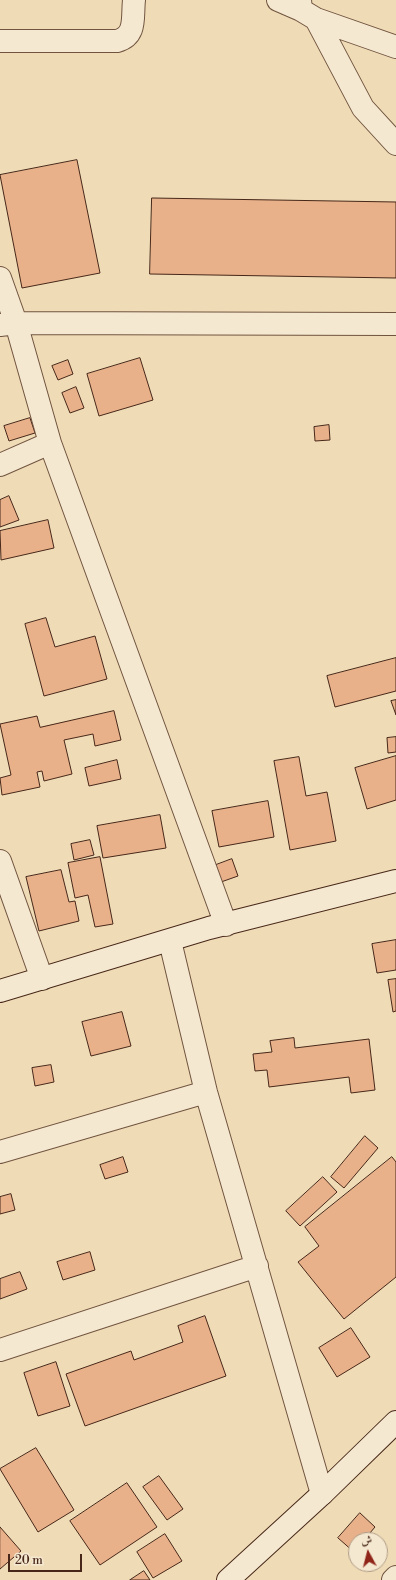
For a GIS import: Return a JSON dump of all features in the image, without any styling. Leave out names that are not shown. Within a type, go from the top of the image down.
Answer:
[{"type":"street","points":[[0,40],[117,41],[126,39],[132,31],[134,0]]},
{"type":"street","points":[[278,0],[396,46]]},
{"type":"street","points":[[306,10],[363,108],[396,144]]},
{"type":"street","points":[[0,278],[8,324],[226,925]]},
{"type":"street","points":[[8,324],[396,324]]},
{"type":"street","points":[[0,465],[50,443]]},
{"type":"street","points":[[0,861],[42,980]]},
{"type":"street","points":[[0,991],[42,980],[226,925],[396,881]]},
{"type":"street","points":[[170,941],[206,1092],[322,1494]]},
{"type":"street","points":[[0,1152],[206,1092]]},
{"type":"street","points":[[0,1350],[257,1266]]},
{"type":"street","points":[[228,1580],[322,1494],[396,1422]]},
{"type":"street","points":[[393,1580],[396,1577]]},
{"type":"building","points":[[77,160],[100,273],[22,288],[0,175]]},
{"type":"building","points":[[152,198],[396,202],[396,278],[150,274]]},
{"type":"building","points":[[140,358],[153,400],[99,416],[87,374]]},
{"type":"building","points":[[68,360],[73,374],[58,380],[52,366]]},
{"type":"building","points":[[76,387],[84,408],[70,413],[62,393]]},
{"type":"building","points":[[30,418],[35,433],[9,441],[4,426]]},
{"type":"building","points":[[329,425],[330,440],[315,441],[314,427]]},
{"type":"building","points":[[9,496],[19,520],[0,527],[0,500]]},
{"type":"building","points":[[48,520],[54,548],[1,560],[0,531]]},
{"type":"building","points":[[46,618],[55,647],[95,636],[107,679],[44,696],[25,624]]},
{"type":"building","points":[[396,658],[396,691],[335,707],[327,676]]},
{"type":"building","points":[[396,700],[396,715],[391,701]]},
{"type":"building","points":[[114,711],[121,740],[95,746],[93,734],[64,740],[72,774],[44,781],[42,771],[37,772],[40,787],[2,795],[0,778],[11,775],[0,724],[37,716],[40,727]]},
{"type":"building","points":[[396,737],[396,752],[388,753],[387,738]]},
{"type":"building","points":[[396,756],[396,800],[367,809],[355,768]]},
{"type":"building","points":[[299,757],[306,796],[327,792],[336,841],[290,850],[274,761]]},
{"type":"building","points":[[117,760],[121,779],[89,786],[85,768]]},
{"type":"building","points":[[268,801],[274,837],[219,847],[212,811]]},
{"type":"building","points":[[160,815],[166,848],[103,858],[97,826]]},
{"type":"building","points":[[90,840],[94,855],[74,860],[71,844]]},
{"type":"building","points":[[100,857],[113,924],[95,927],[88,895],[75,898],[68,863]]},
{"type":"building","points":[[232,859],[238,876],[221,882],[216,865]]},
{"type":"building","points":[[61,870],[69,902],[75,901],[79,921],[39,931],[26,877]]},
{"type":"building","points":[[396,940],[396,970],[377,973],[372,944]]},
{"type":"building","points":[[396,979],[396,1011],[393,1012],[388,980]]},
{"type":"building","points":[[122,1012],[131,1046],[91,1056],[82,1022]]},
{"type":"building","points":[[294,1038],[295,1048],[369,1039],[375,1090],[351,1093],[349,1077],[269,1087],[267,1070],[255,1071],[253,1054],[272,1052],[270,1041]]},
{"type":"building","points":[[51,1065],[54,1082],[35,1086],[32,1068]]},
{"type":"building","points":[[365,1136],[378,1148],[344,1188],[331,1177]]},
{"type":"building","points":[[123,1157],[128,1172],[105,1179],[100,1165]]},
{"type":"building","points":[[392,1157],[396,1162],[396,1277],[344,1319],[298,1262],[319,1246],[305,1227]]},
{"type":"building","points":[[323,1177],[337,1192],[300,1226],[286,1211]]},
{"type":"building","points":[[11,1194],[15,1210],[0,1214],[0,1197]]},
{"type":"building","points":[[90,1252],[95,1270],[63,1280],[57,1262]]},
{"type":"building","points":[[20,1272],[27,1289],[0,1299],[0,1279]]},
{"type":"building","points":[[205,1316],[226,1376],[85,1426],[66,1374],[131,1351],[134,1360],[183,1342],[178,1326]]},
{"type":"building","points":[[351,1328],[370,1357],[337,1377],[319,1348]]},
{"type":"building","points":[[56,1362],[70,1406],[38,1416],[24,1373]]},
{"type":"building","points":[[36,1448],[74,1510],[38,1532],[0,1469]]},
{"type":"building","points":[[159,1476],[183,1509],[167,1520],[143,1487]]},
{"type":"building","points":[[127,1483],[157,1527],[100,1565],[70,1521]]},
{"type":"building","points":[[360,1513],[375,1527],[371,1532],[348,1532],[348,1547],[338,1538]]},
{"type":"building","points":[[0,1527],[21,1551],[0,1569]]},
{"type":"building","points":[[165,1534],[182,1561],[153,1578],[137,1552]]},
{"type":"building","points":[[144,1571],[150,1580],[130,1580]]}]
